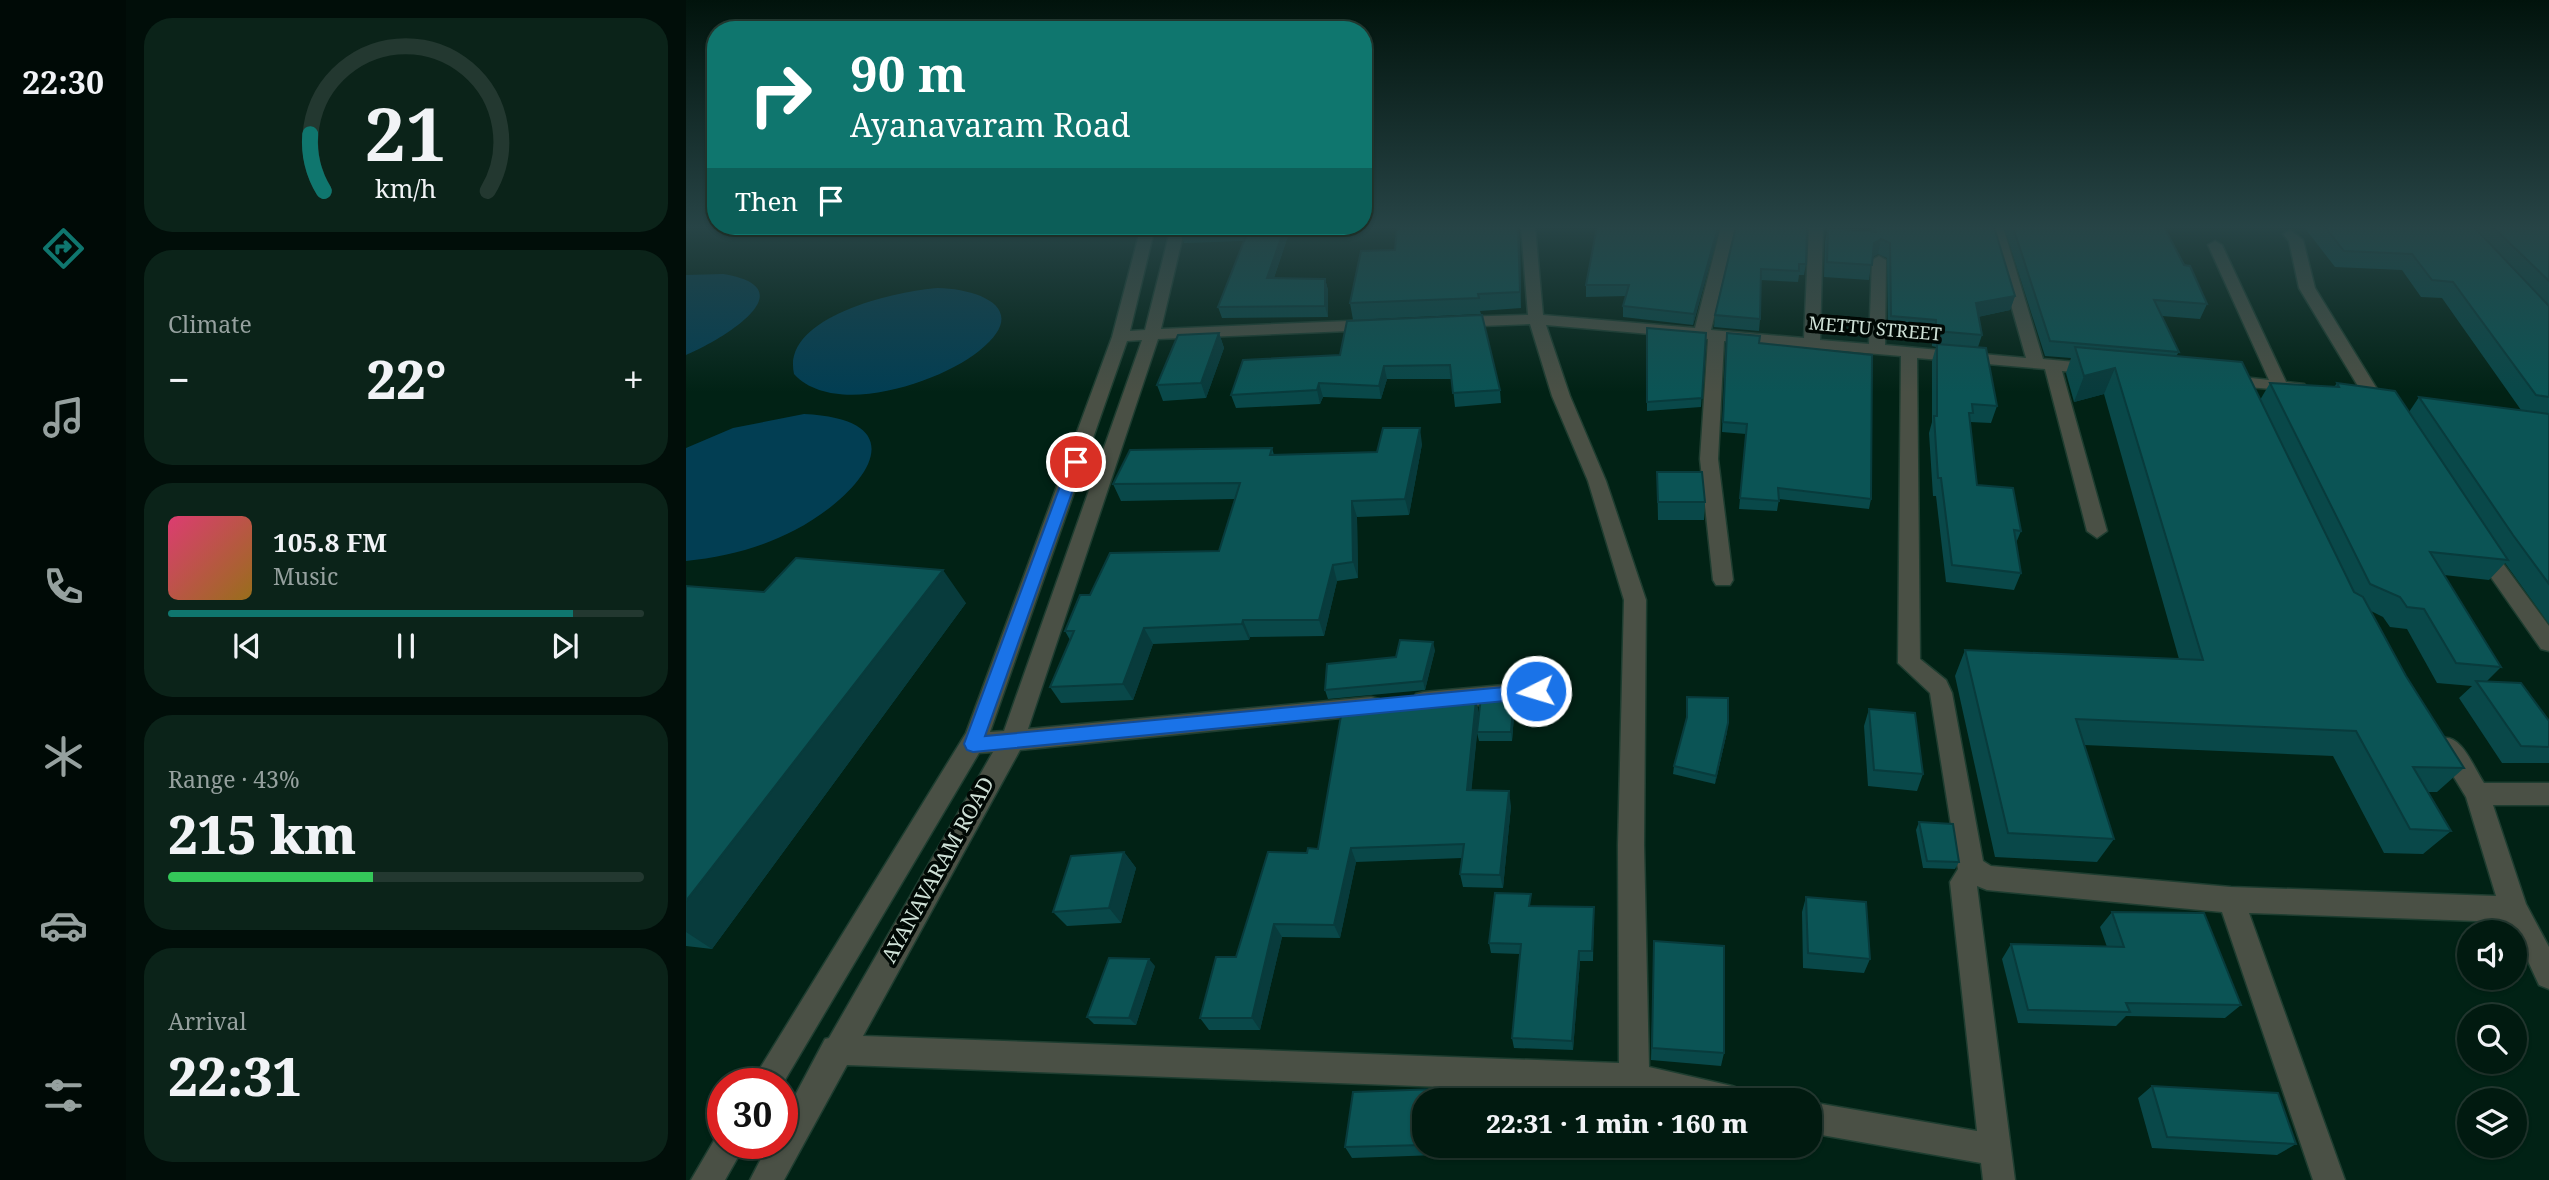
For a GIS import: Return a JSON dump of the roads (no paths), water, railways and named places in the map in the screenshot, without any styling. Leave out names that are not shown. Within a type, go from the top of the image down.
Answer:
[{"type":"street","name":"AYANAVARAM ROAD","points":[[775,1068],[973,744],[1121,336],[1134,282]]},
{"type":"street","name":"AYANAVARAM ROAD","points":[[766,1180],[836,1050],[1013,739],[1152,334],[1165,282]]},
{"type":"street","points":[[1533,282],[1536,318],[1561,396],[1597,481],[1635,600],[1631,845],[1634,1079]]},
{"type":"street","points":[[1718,282],[1709,334],[1709,459],[1723,580]]},
{"type":"street","points":[[1812,342],[1814,282]]},
{"type":"street","points":[[1877,348],[1878,282]]},
{"type":"street","points":[[2015,282],[2097,531]]},
{"type":"street","points":[[2232,282],[2279,384]]},
{"type":"street","points":[[2306,282],[2387,407],[2351,397]]},
{"type":"street","name":"METTU STREET","points":[[1440,322],[1536,318],[2118,371]]},
{"type":"street","points":[[1121,336],[1385,324]]},
{"type":"street","points":[[1909,351],[1909,663],[1938,686],[1941,693],[1971,868],[1987,878],[2231,900],[2514,909]]},
{"type":"street","points":[[2210,379],[2279,384],[2315,391]]},
{"type":"street","points":[[2237,381],[2248,405]]},
{"type":"street","points":[[2467,526],[2549,643]]},
{"type":"street","points":[[973,744],[1536,691]]},
{"type":"street","points":[[2436,727],[2476,794],[2514,909],[2549,975]]},
{"type":"street","points":[[2476,794],[2549,794]]},
{"type":"street","points":[[1822,1121],[1997,1165],[1972,952],[1963,903],[1963,882],[1975,871]]},
{"type":"street","points":[[2231,900],[2329,1180]]},
{"type":"street","points":[[836,1050],[1634,1079],[1674,1088]]},
{"type":"street","points":[[707,1180],[720,1159]]},
{"type":"water","points":[[686,282],[749,282],[759,291],[758,302],[736,327],[686,355]]},
{"type":"water","points":[[938,288],[970,292],[983,297],[994,304],[1000,313],[1001,324],[994,336],[979,351],[961,363],[913,384],[860,394],[834,393],[812,387],[794,374],[795,354],[805,337],[823,322],[871,301]]},
{"type":"water","points":[[804,414],[841,419],[863,430],[871,445],[869,462],[858,480],[819,516],[795,530],[742,551],[686,561],[686,448],[733,428]]}]
